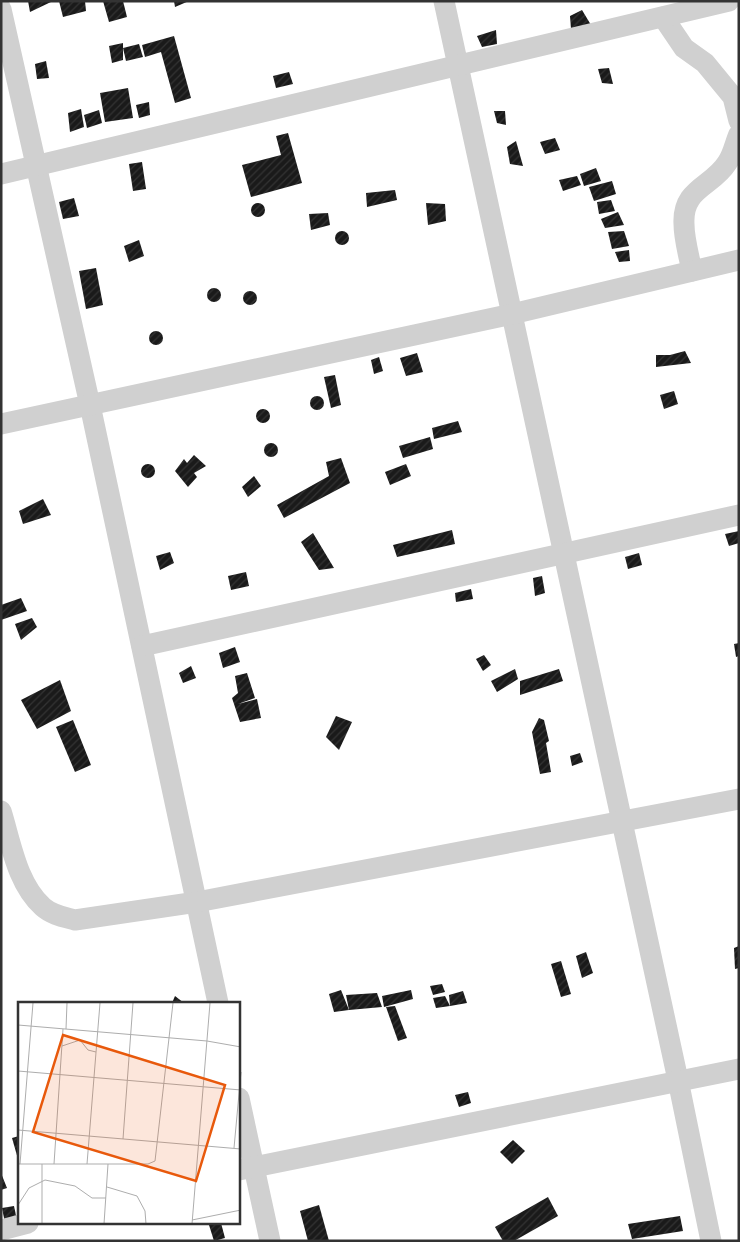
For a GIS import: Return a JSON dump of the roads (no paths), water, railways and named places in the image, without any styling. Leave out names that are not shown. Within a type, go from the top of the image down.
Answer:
[{"type":"street","points":[[444,1],[678,1080],[711,1241]]},
{"type":"street","points":[[1,174],[729,1]]},
{"type":"street","points":[[1,9],[90,405],[218,1002]]},
{"type":"street","points":[[663,17],[684,48],[705,63],[733,97],[739,121]]},
{"type":"street","points":[[692,271],[684,224],[685,211],[689,200],[699,188],[712,180],[727,164],[739,134]]},
{"type":"street","points":[[1,424],[512,314],[739,260]]},
{"type":"street","points":[[142,646],[739,515]]},
{"type":"street","points":[[1,811],[19,870],[30,892],[44,908],[59,916],[76,920],[197,902],[622,823],[739,799]]},
{"type":"street","points":[[246,1168],[739,1069]]},
{"type":"street","points":[[240,1108],[246,1168],[270,1241]]},
{"type":"street","points":[[1,1230],[24,1224]]}]
